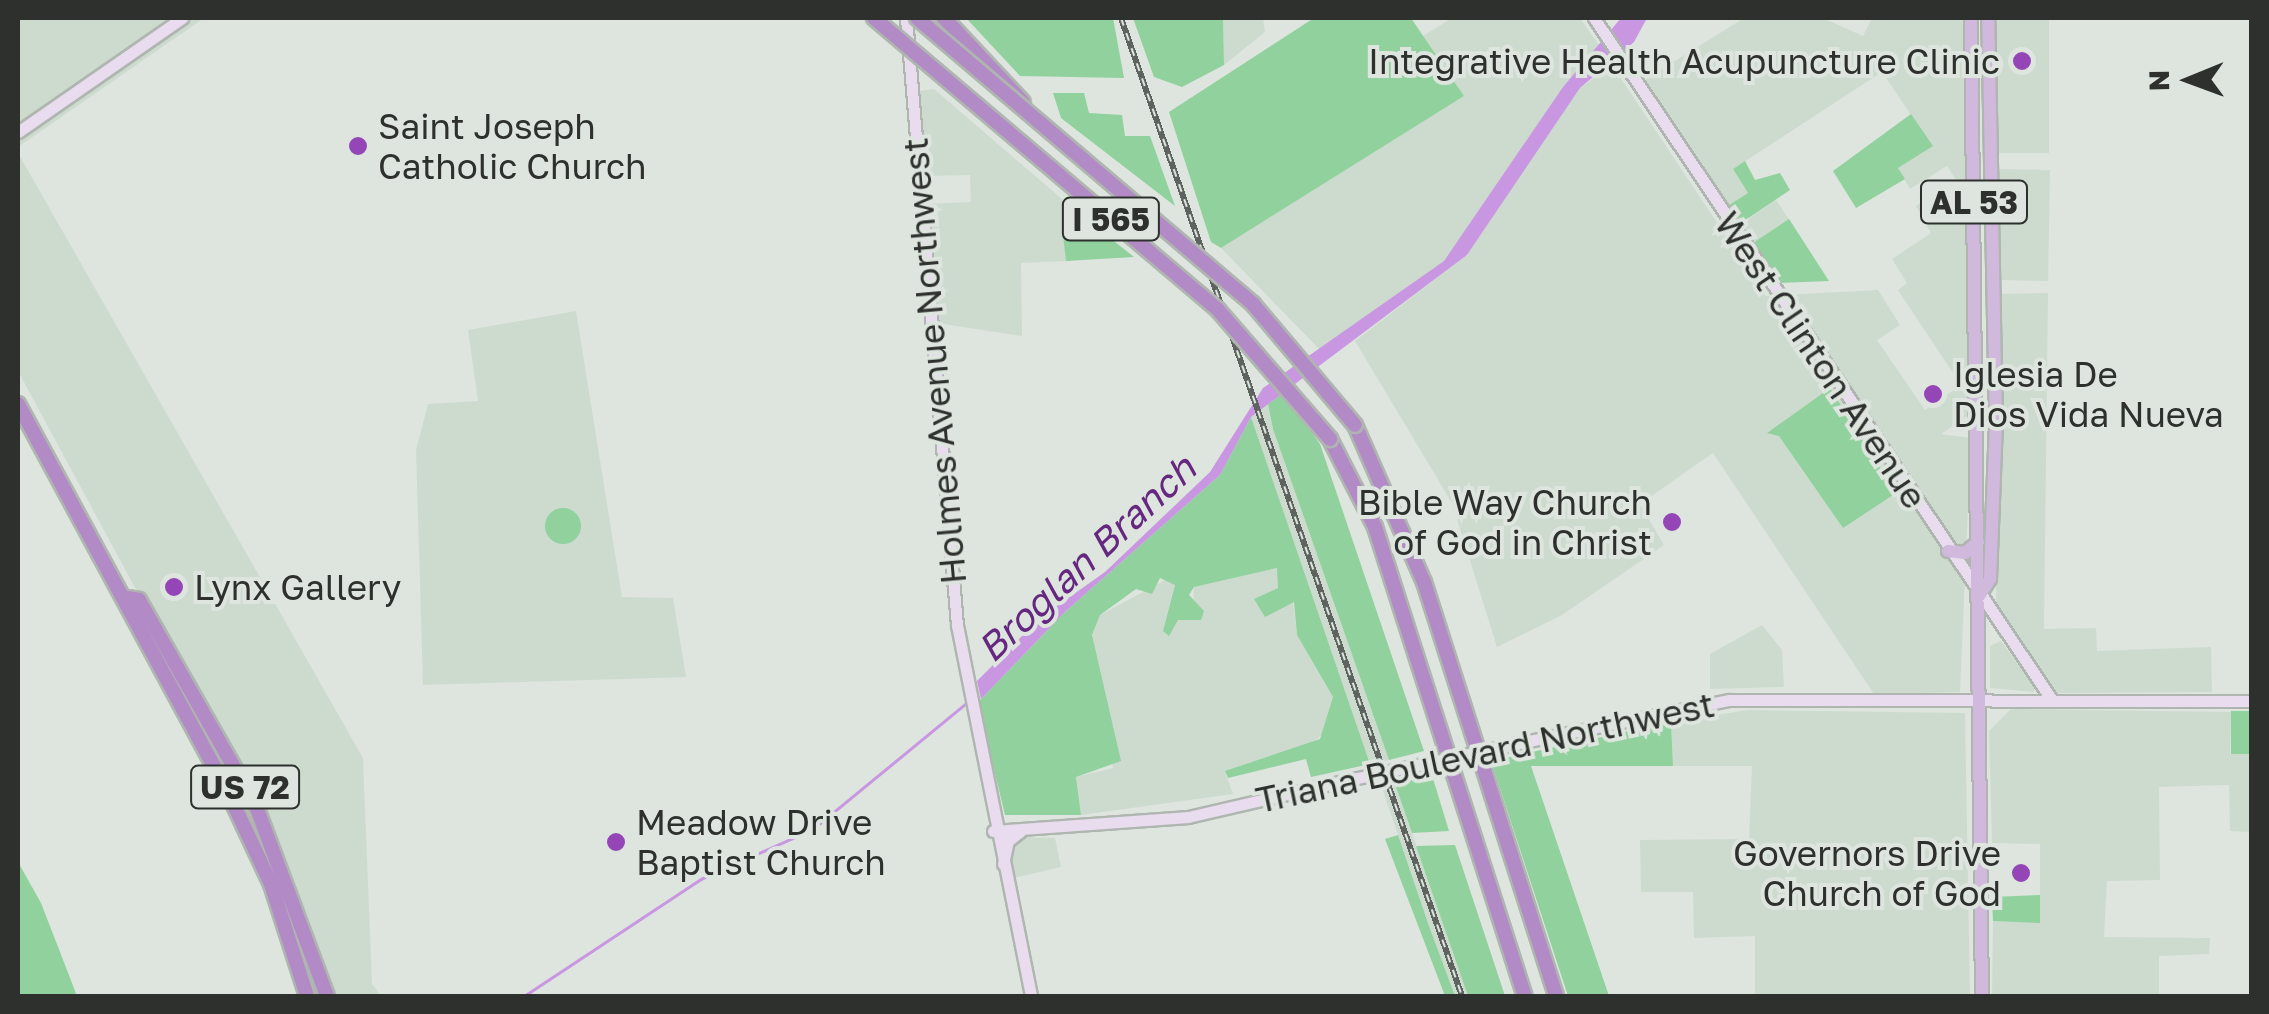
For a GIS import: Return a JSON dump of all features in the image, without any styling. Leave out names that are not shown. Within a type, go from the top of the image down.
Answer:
[{"type":"highway","name":"I 565","points":[[874,18],[1218,310],[1330,438],[1375,527],[1525,996]]},
{"type":"highway","name":"I 565","points":[[918,18],[1252,304],[1355,425],[1424,582],[1556,996]]},
{"type":"highway","points":[[944,18],[1040,120]]},
{"type":"highway","name":"US 72","points":[[18,404],[128,598],[126,609],[226,788],[271,884],[308,996]]},
{"type":"highway","name":"US 72","points":[[128,598],[138,600],[269,835],[327,996]]},
{"type":"highway","points":[[163,674],[204,714]]},
{"type":"highway","points":[[226,788],[269,835]]},
{"type":"main road","name":"AL 53","points":[[1971,18],[1982,996]]},
{"type":"main road","name":"AL 53","points":[[1979,596],[1990,579],[1996,441],[1988,18]]},
{"type":"main road","points":[[1948,551],[1965,553],[1978,542]]},
{"type":"street","points":[[18,132],[182,18]]},
{"type":"street","name":"Holmes Avenue Northwest","points":[[906,18],[937,445],[965,675],[992,827],[1031,996]]},
{"type":"street","name":"West Clinton Avenue","points":[[1594,18],[1948,551],[2052,700]]},
{"type":"street","name":"Triana Boulevard Northwest","points":[[992,827],[1026,829],[1188,817],[1519,742],[1729,700],[2252,701]]},
{"type":"street","points":[[1002,868],[1008,841],[1026,829]]},
{"type":"shaded area","points":[[18,18],[204,18],[18,147]]},
{"type":"shaded area","points":[[1223,18],[1263,18],[1265,32],[1224,65]]},
{"type":"shaded area","points":[[1452,18],[1580,18],[1599,45],[1444,261],[1320,350],[1221,248],[1464,96],[1423,36]]},
{"type":"shaded area","points":[[1621,18],[1647,18],[1634,42],[1580,88],[1467,255],[1251,417],[1220,475],[1066,611],[981,699],[977,681],[1040,618],[1105,572],[1210,472],[1263,388],[1444,261],[1563,87]]},
{"type":"shaded area","points":[[1744,18],[1823,18],[1863,36],[1872,18],[1964,18],[1970,414],[1941,434],[1971,438],[1960,692],[1874,694],[1713,453],[1640,504],[1664,545],[1562,615],[1497,647],[1452,503],[1355,341],[1467,255],[1580,88],[1612,65],[1766,296],[1878,290],[1900,325],[1877,340],[1925,410],[1961,385],[1898,290],[1907,283],[1892,259],[1931,233],[1916,206],[1956,180],[1947,166],[1910,189],[1898,168],[1932,146],[1882,72],[1733,169],[1748,193],[1726,207],[1643,81]]},
{"type":"shaded area","points":[[1996,18],[2049,18],[2049,153],[1996,153]]},
{"type":"shaded area","points":[[934,89],[1076,211],[1062,227],[1066,261],[1021,263],[1022,336],[937,323],[929,204],[971,202],[970,175],[926,176],[919,91]]},
{"type":"shaded area","points":[[18,153],[363,758],[372,984],[381,996],[327,996],[288,871],[18,371]]},
{"type":"shaded area","points":[[1999,169],[2050,170],[2048,281],[1997,280]]},
{"type":"shaded area","points":[[1776,200],[1789,219],[1752,244],[1739,225]]},
{"type":"shaded area","points":[[2048,293],[2044,629],[2096,628],[2097,651],[2211,647],[2212,692],[2055,693],[1996,606],[2000,294]]},
{"type":"shaded area","points":[[576,311],[622,597],[673,598],[686,677],[423,685],[416,450],[428,404],[478,401],[468,330]]},
{"type":"shaded area","points":[[1268,404],[1273,429],[1389,760],[1370,764],[1251,417]]},
{"type":"shaded area","points":[[1278,568],[1278,588],[1256,599],[1265,609],[1293,602],[1297,635],[1333,697],[1329,728],[1312,744],[1225,772],[1233,794],[1081,815],[1076,777],[1113,768],[1092,635],[1100,615],[1169,578],[1175,584],[1163,631],[1193,604],[1194,587]]},
{"type":"shaded area","points":[[1762,625],[1782,650],[1784,687],[1710,689],[1710,654]]},
{"type":"shaded area","points":[[2001,641],[2034,686],[2034,692],[1990,688],[1990,646]]},
{"type":"shaded area","points":[[2011,709],[2231,712],[2230,754],[2251,754],[2251,832],[2230,831],[2229,785],[2159,787],[2160,880],[2107,881],[2104,937],[2210,938],[2209,954],[2159,956],[2159,996],[1992,996],[1993,921],[2040,922],[2040,844],[1992,843],[1989,731]]},
{"type":"shaded area","points":[[1748,710],[1965,713],[1970,996],[1755,996],[1755,936],[1694,938],[1693,892],[1641,892],[1640,840],[1749,839],[1752,766],[1673,766],[1671,722]]},
{"type":"shaded area","points":[[1394,781],[1468,996],[1455,996],[1429,926],[1381,785]]},
{"type":"shaded area","points":[[1020,837],[1055,838],[1061,867],[1014,878],[1009,850]]},
{"type":"green space","points":[[966,18],[1113,18],[1124,78],[1020,76]]},
{"type":"green space","points":[[1133,18],[1223,18],[1224,65],[1182,87],[1154,77]]},
{"type":"green space","points":[[1314,18],[1411,18],[1464,96],[1221,248],[1211,242],[1169,112]]},
{"type":"green space","points":[[1053,93],[1084,93],[1089,113],[1122,115],[1125,136],[1150,136],[1175,206],[1061,118]]},
{"type":"green space","points":[[1911,114],[1933,146],[1898,168],[1905,179],[1856,208],[1833,171]]},
{"type":"green space","points":[[1745,161],[1755,180],[1780,173],[1790,190],[1738,225],[1726,207],[1748,193],[1733,169]]},
{"type":"green space","points":[[1076,211],[1134,257],[1066,261],[1062,227]]},
{"type":"green space","points":[[1789,219],[1829,281],[1778,283],[1753,243]]},
{"type":"green space","points":[[1830,388],[1896,493],[1843,528],[1779,436],[1767,433]]},
{"type":"green space","points":[[1283,393],[1320,444],[1424,751],[1389,760],[1273,429],[1268,404]]},
{"type":"green space","points":[[1251,417],[1370,764],[1311,777],[1306,759],[1228,778],[1225,771],[1320,739],[1333,697],[1297,635],[1294,602],[1265,617],[1254,599],[1278,588],[1277,568],[1194,587],[1189,595],[1204,611],[1201,620],[1178,620],[1169,636],[1163,631],[1175,585],[1160,578],[1152,594],[1136,589],[1100,615],[1092,635],[1121,761],[1076,777],[1081,815],[1005,815],[978,702],[1066,611],[1220,475]]},
{"type":"green space","points":[[563,508],[576,513],[581,526],[576,539],[563,544],[550,539],[545,526],[550,513]]},
{"type":"green space","points":[[2231,711],[2251,711],[2251,754],[2231,754]]},
{"type":"green space","points":[[1671,722],[1673,766],[1531,766],[1609,996],[1568,996],[1491,761]]},
{"type":"green space","points":[[1431,772],[1449,831],[1412,833],[1394,781]]},
{"type":"green space","points":[[1398,835],[1455,996],[1445,996],[1385,839]]},
{"type":"green space","points":[[1455,845],[1505,996],[1468,996],[1416,846]]},
{"type":"green space","points":[[18,862],[41,903],[77,996],[18,996]]},
{"type":"green space","points":[[2040,895],[2040,923],[1993,921],[1992,897]]},
{"type":"waterway","name":"Broglan Branch","points":[[524,996],[701,879],[813,829],[969,701]]},
{"type":"railway","points":[[1121,18],[1462,996]]},
{"type":"place","name":"Integrative Health Acupuncture Clinic","points":[[2022,61]]},
{"type":"place","name":"Saint Joseph Catholic Church","points":[[358,146]]},
{"type":"place","name":"Iglesia De Dios Vida Nueva","points":[[1933,394]]},
{"type":"place","name":"Bible Way Church of God in Christ","points":[[1672,522]]},
{"type":"place","name":"Lynx Gallery","points":[[174,587]]},
{"type":"place","name":"Meadow Drive Baptist Church","points":[[616,842]]},
{"type":"place","name":"Governors Drive Church of God","points":[[2021,873]]}]
